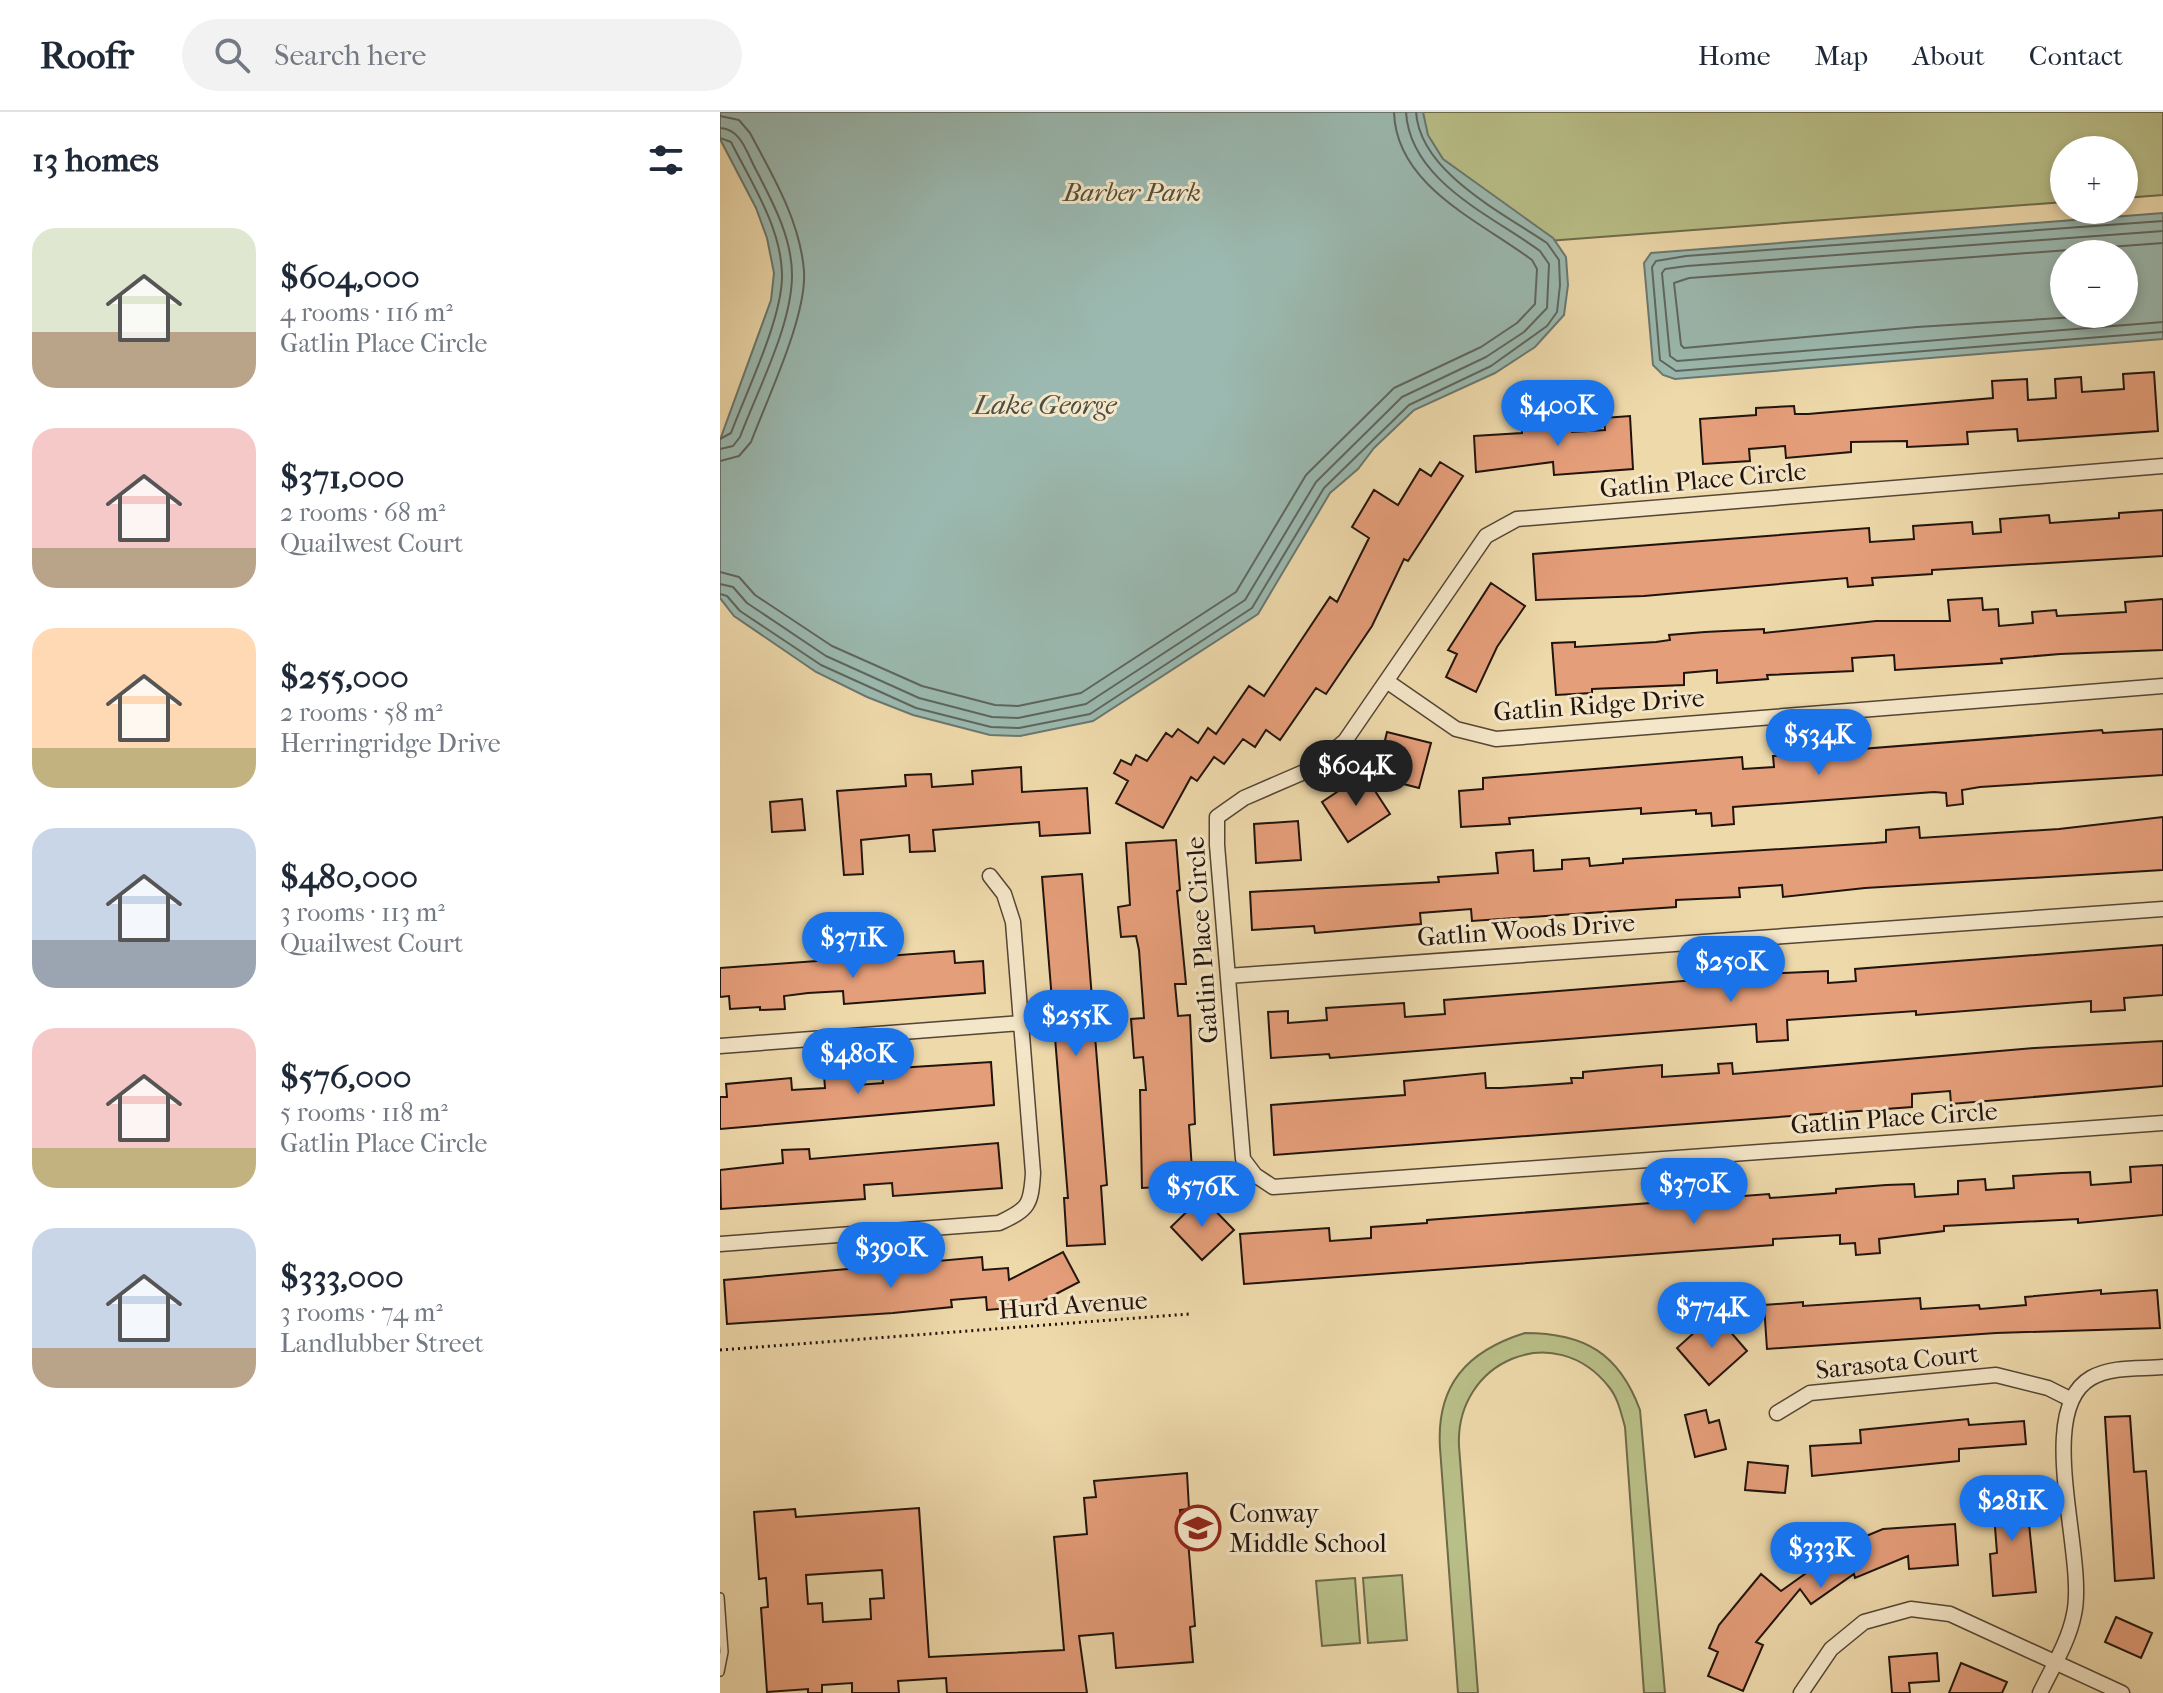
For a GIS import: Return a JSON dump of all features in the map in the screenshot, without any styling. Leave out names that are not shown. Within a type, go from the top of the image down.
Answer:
[{"type":"street","name":"Gatlin Place Circle","points":[[2163,466],[1517,519],[1486,536],[1345,741],[1311,769],[1244,798],[1217,817],[1243,1159],[1255,1175],[1273,1187],[2163,1123]]},
{"type":"street","name":"Gatlin Ridge Drive","points":[[1388,682],[1456,729],[1496,739],[2163,686]]},
{"type":"street","points":[[720,1244],[999,1223],[1023,1212],[1032,1198],[1033,1173],[1013,922],[1004,894],[990,876]]},
{"type":"street","name":"Gatlin Woods Drive","points":[[1228,976],[2163,909]]},
{"type":"street","points":[[720,1046],[1021,1023]]},
{"type":"street","points":[[2040,1693],[2075,1613],[2063,1444],[2070,1399],[2089,1379],[2109,1371],[2163,1367]]},
{"type":"street","name":"Sarasota Court","points":[[1777,1413],[1810,1393],[1996,1375],[2048,1388],[2070,1399]]},
{"type":"street","points":[[1801,1693],[1831,1649],[1864,1622],[1911,1609],[1950,1614],[2122,1693]]},
{"type":"lane","points":[[720,1597],[724,1652],[720,1672]]},
{"type":"path","name":"Hurd Avenue","points":[[720,1350],[1189,1314]]},
{"type":"green space","name":"Barber Park","points":[[1043,112],[2163,112],[2163,195],[2138,197],[2138,136],[2050,136],[2050,203],[1058,278]]},
{"type":"green space","points":[[1525,1333],[1565,1337],[1597,1350],[1621,1374],[1640,1410],[1665,1693],[1644,1693],[1625,1427],[1617,1401],[1609,1387],[1587,1366],[1562,1355],[1537,1353],[1512,1359],[1490,1372],[1473,1391],[1462,1416],[1459,1446],[1478,1693],[1458,1693],[1440,1448],[1443,1406],[1459,1374],[1472,1361],[1487,1350]]},
{"type":"green space","points":[[1402,1575],[1407,1640],[1368,1643],[1363,1578]]},
{"type":"green space","points":[[1355,1578],[1360,1643],[1322,1646],[1316,1581]]},
{"type":"water","name":"Lake George","points":[[720,112],[1423,112],[1428,135],[1443,159],[1553,238],[1566,257],[1568,285],[1564,315],[1535,347],[1495,373],[1414,410],[1374,448],[1358,469],[1330,493],[1258,614],[1093,721],[1020,736],[990,735],[913,715],[816,672],[734,616],[720,598],[720,440],[771,300],[774,273],[767,238],[756,208],[720,139]]},
{"type":"water","points":[[2163,213],[2163,339],[1675,379],[1663,375],[1653,365],[1644,263],[1651,253],[2050,222],[2138,224],[2138,215]]},
{"type":"building","points":[[2154,372],[2158,431],[2018,441],[2017,429],[1967,432],[1968,444],[1907,447],[1907,441],[1851,442],[1851,452],[1786,458],[1785,446],[1749,449],[1750,461],[1703,464],[1700,419],[1756,415],[1756,408],[1794,406],[1795,414],[1808,414],[1993,398],[1992,381],[2027,379],[2028,400],[2056,398],[2055,379],[2081,377],[2082,392],[2124,389],[2123,374]]},
{"type":"building","points":[[1546,413],[1547,430],[1572,428],[1572,432],[1605,430],[1604,418],[1630,416],[1633,469],[1554,475],[1553,462],[1476,472],[1474,436],[1522,433],[1521,415]]},
{"type":"building","points":[[1440,462],[1463,476],[1408,561],[1404,559],[1372,626],[1326,694],[1316,688],[1280,740],[1266,730],[1255,747],[1243,739],[1224,764],[1214,757],[1197,781],[1191,777],[1163,828],[1116,803],[1128,781],[1114,773],[1121,760],[1131,765],[1136,755],[1147,761],[1166,733],[1172,737],[1178,729],[1198,743],[1208,728],[1216,734],[1249,686],[1264,696],[1330,597],[1337,602],[1369,538],[1352,527],[1374,490],[1398,505],[1420,469],[1431,476]]},
{"type":"building","points":[[2163,510],[2163,556],[1932,570],[1932,574],[1872,578],[1873,585],[1848,587],[1847,578],[1644,596],[1536,600],[1533,554],[1869,528],[1870,542],[1914,539],[1913,526],[1972,522],[1973,534],[2001,532],[2000,519],[2049,515],[2050,523],[2119,518],[2119,513]]},
{"type":"building","points":[[1491,583],[1525,606],[1497,647],[1476,692],[1446,677],[1457,654],[1448,650]]},
{"type":"building","points":[[1982,598],[1983,610],[1998,609],[1999,626],[2033,623],[2032,612],[2056,610],[2057,616],[2126,612],[2125,602],[2163,599],[2163,650],[2060,654],[2001,659],[2002,663],[1895,670],[1894,655],[1852,658],[1853,671],[1767,675],[1768,679],[1717,683],[1717,670],[1684,673],[1684,685],[1592,689],[1592,693],[1556,695],[1552,643],[1575,642],[1575,647],[1656,642],[1670,640],[1669,635],[1705,632],[1764,629],[1764,633],[1876,621],[1950,621],[1948,600]]},
{"type":"building","points":[[2163,729],[2163,775],[1980,787],[1962,790],[1963,804],[1947,806],[1946,793],[1934,792],[1733,807],[1734,824],[1712,826],[1711,813],[1696,814],[1696,810],[1641,814],[1641,808],[1509,818],[1510,824],[1461,827],[1459,791],[1483,789],[1483,778],[1742,757],[1743,769],[1774,767],[1773,756],[2102,730],[2103,733]]},
{"type":"building","points":[[1387,732],[1431,743],[1419,788],[1376,777]]},
{"type":"building","points":[[1021,767],[1022,792],[1087,788],[1090,833],[1040,836],[1039,822],[933,830],[935,851],[910,852],[909,835],[861,840],[863,874],[844,875],[837,791],[906,786],[905,775],[931,774],[932,787],[973,784],[972,771]]},
{"type":"building","points":[[1364,774],[1390,814],[1348,842],[1322,802]]},
{"type":"building","points":[[802,799],[805,830],[772,832],[770,802]]},
{"type":"building","points":[[2163,817],[2163,870],[1865,888],[1783,897],[1782,885],[1739,888],[1740,897],[1676,900],[1676,907],[1472,921],[1471,909],[1420,913],[1421,924],[1315,933],[1314,926],[1252,930],[1250,892],[1439,882],[1438,877],[1498,873],[1496,853],[1533,850],[1534,871],[1562,869],[1562,860],[1589,858],[1590,866],[1623,863],[1623,859],[1886,842],[1886,830],[1919,827],[1920,838],[2059,829]]},
{"type":"building","points":[[1298,821],[1301,860],[1256,863],[1254,824]]},
{"type":"building","points":[[1176,840],[1180,890],[1177,891],[1186,984],[1175,984],[1178,1016],[1190,1015],[1195,1124],[1189,1125],[1193,1185],[1142,1188],[1140,1090],[1146,1090],[1143,1057],[1134,1058],[1131,1019],[1144,1018],[1139,950],[1136,936],[1121,937],[1118,907],[1130,905],[1126,843]]},
{"type":"building","points":[[1082,874],[1107,1185],[1101,1186],[1105,1244],[1067,1246],[1064,1198],[1068,1198],[1042,877]]},
{"type":"building","points":[[2163,945],[2163,995],[2124,998],[2125,1010],[2091,1012],[2091,1001],[1916,1015],[1916,1011],[1787,1020],[1788,1040],[1757,1042],[1756,1024],[1330,1058],[1329,1054],[1271,1058],[1268,1012],[1288,1011],[1288,1023],[1327,1020],[1326,1008],[1404,1003],[1405,1017],[1445,1014],[1444,1000],[1783,973],[1828,971],[1828,983],[1856,981],[1855,969]]},
{"type":"building","points":[[954,951],[955,963],[983,961],[985,993],[844,1004],[843,991],[808,993],[784,996],[785,1009],[760,1010],[760,1007],[730,1009],[729,996],[720,997],[720,968]]},
{"type":"building","points":[[2163,1041],[2163,1086],[1951,1104],[1950,1091],[1912,1094],[1912,1107],[1274,1155],[1271,1105],[1405,1095],[1404,1081],[1485,1073],[1486,1088],[1501,1088],[1572,1083],[1571,1078],[1583,1078],[1583,1072],[1662,1065],[1662,1077],[1719,1073],[1718,1064],[1732,1063],[1733,1074],[2035,1048]]},
{"type":"building","points":[[991,1062],[994,1105],[720,1129],[720,1097],[727,1097],[726,1084],[791,1078],[792,1090],[825,1088],[824,1075],[856,1073],[857,1085],[883,1083],[882,1069]]},
{"type":"building","points":[[998,1143],[1002,1188],[893,1196],[892,1183],[864,1185],[865,1199],[721,1209],[720,1170],[783,1163],[782,1150],[809,1149],[810,1159]]},
{"type":"building","points":[[2163,1165],[2163,1215],[2078,1223],[2078,1219],[1944,1226],[1944,1231],[1879,1239],[1880,1253],[1856,1255],[1855,1243],[1840,1244],[1840,1235],[1773,1239],[1773,1245],[1244,1284],[1240,1234],[1329,1228],[1330,1241],[1371,1238],[1371,1227],[1427,1223],[1427,1220],[1769,1194],[1770,1198],[1836,1193],[1836,1189],[1886,1185],[1914,1184],[1915,1197],[1958,1194],[1958,1181],[1985,1179],[1986,1190],[2014,1188],[2013,1176],[2062,1173],[2090,1172],[2091,1185],[2131,1182],[2130,1167]]},
{"type":"building","points":[[1202,1197],[1234,1230],[1202,1260],[1171,1227]]},
{"type":"building","points":[[1063,1252],[1079,1282],[1033,1306],[987,1310],[986,1297],[951,1300],[952,1307],[727,1324],[724,1280],[982,1257],[983,1270],[1008,1268],[1009,1280]]},
{"type":"building","points":[[2101,1290],[2101,1294],[2157,1290],[2160,1328],[1996,1333],[1767,1349],[1764,1305],[1803,1302],[1803,1306],[1920,1298],[1921,1309],[1979,1305],[1980,1309],[2026,1305],[2025,1297]]},
{"type":"building","points":[[1715,1314],[1747,1351],[1709,1385],[1677,1348]]},
{"type":"building","points":[[1706,1410],[1709,1423],[1719,1420],[1726,1449],[1695,1457],[1685,1415]]},
{"type":"building","points":[[2130,1416],[2134,1472],[2146,1471],[2154,1578],[2115,1581],[2105,1417]]},
{"type":"building","points":[[1968,1419],[1969,1425],[2024,1421],[2026,1444],[1959,1449],[1959,1461],[1812,1476],[1810,1446],[1861,1443],[1860,1430]]},
{"type":"building","points":[[1748,1462],[1788,1466],[1785,1493],[1745,1490]]},
{"type":"building","points":[[1187,1473],[1189,1509],[1180,1510],[1182,1540],[1188,1540],[1195,1626],[1190,1627],[1193,1662],[1116,1668],[1113,1633],[1079,1636],[1087,1693],[947,1693],[946,1678],[898,1681],[899,1693],[852,1693],[852,1683],[822,1685],[822,1693],[808,1693],[808,1689],[767,1692],[761,1608],[768,1607],[766,1578],[759,1579],[754,1512],[795,1509],[796,1517],[919,1508],[929,1657],[1064,1650],[1054,1537],[1087,1534],[1084,1498],[1096,1497],[1094,1481]],"holes":[[[882,1570],[884,1598],[870,1599],[871,1619],[823,1622],[822,1603],[808,1604],[806,1575]]]},
{"type":"building","points":[[2025,1485],[2036,1592],[1993,1596],[1990,1554],[1997,1553],[1992,1488]]},
{"type":"building","points":[[1955,1524],[1958,1565],[1909,1569],[1908,1556],[1855,1578],[1854,1574],[1811,1604],[1800,1589],[1756,1642],[1763,1645],[1743,1691],[1708,1676],[1718,1652],[1709,1648],[1719,1625],[1761,1574],[1781,1591],[1847,1544],[1883,1529]]},
{"type":"building","points":[[2116,1617],[2152,1633],[2141,1658],[2105,1642]]},
{"type":"building","points":[[1937,1653],[1939,1681],[1909,1683],[1910,1693],[1892,1693],[1889,1657]]},
{"type":"building","points":[[1961,1663],[2007,1682],[2002,1693],[1949,1693]]},
{"type":"place","name":"Conway Middle School","points":[[1198,1528]]}]
